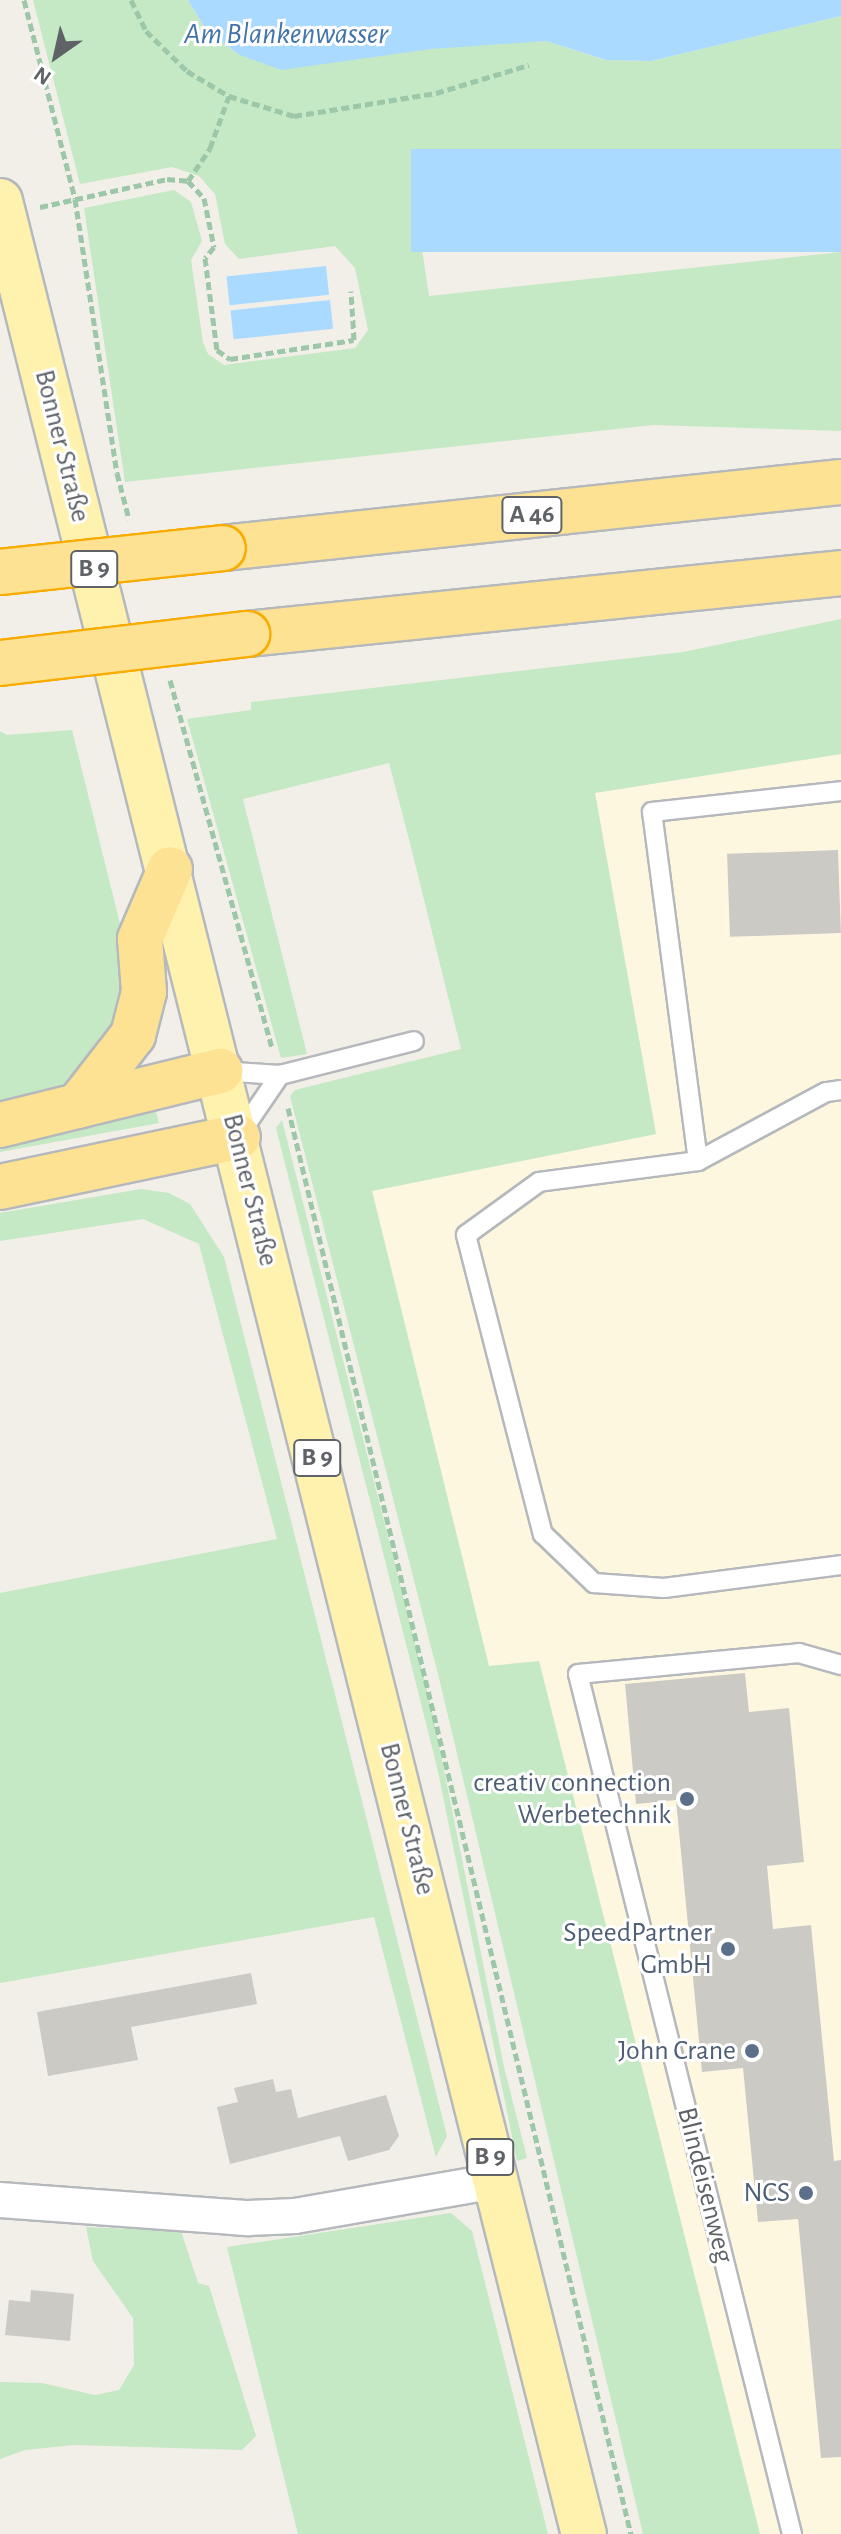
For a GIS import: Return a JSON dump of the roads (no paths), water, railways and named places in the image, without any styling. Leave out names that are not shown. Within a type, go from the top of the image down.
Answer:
[{"type":"highway","name":"A 46","points":[[0,572],[841,482]]},
{"type":"highway","points":[[0,663],[247,634],[841,573]]},
{"type":"highway","points":[[78,1106],[133,1035],[144,992],[140,939],[170,869]]},
{"type":"highway","points":[[0,1125],[220,1071]]},
{"type":"highway","points":[[0,1187],[238,1137]]},
{"type":"main road","name":"Bonner Straße","points":[[2,208],[238,1137],[584,2534]]},
{"type":"street","points":[[0,2200],[248,2218],[295,2216],[496,2181]]},
{"type":"lane","points":[[698,1161],[652,812],[841,791]]},
{"type":"lane","points":[[220,1071],[280,1075],[414,1041]]},
{"type":"lane","points":[[238,1137],[280,1075]]},
{"type":"lane","points":[[841,1090],[826,1092],[698,1161],[539,1182],[466,1235],[543,1534],[594,1583],[664,1588],[841,1565]]},
{"type":"lane","name":"Blindeisenweg","points":[[792,2534],[578,1674],[799,1653],[841,1665]]},
{"type":"water","name":"Am Blankenwasser","points":[[188,0],[841,0],[841,16],[651,61],[606,60],[546,41],[431,49],[281,70],[240,55],[207,31]]},
{"type":"water","points":[[411,149],[841,149],[841,252],[411,252]]},
{"type":"water","points":[[326,266],[329,295],[230,305],[227,276]]},
{"type":"water","points":[[330,300],[333,329],[234,339],[231,310]]},
{"type":"place","name":"creativ connection Werbetechnik","points":[[687,1799]]},
{"type":"place","name":"SpeedPartner GmbH","points":[[728,1949]]},
{"type":"place","name":"John Crane","points":[[752,2051]]},
{"type":"place","name":"NCS","points":[[806,2193]]}]
